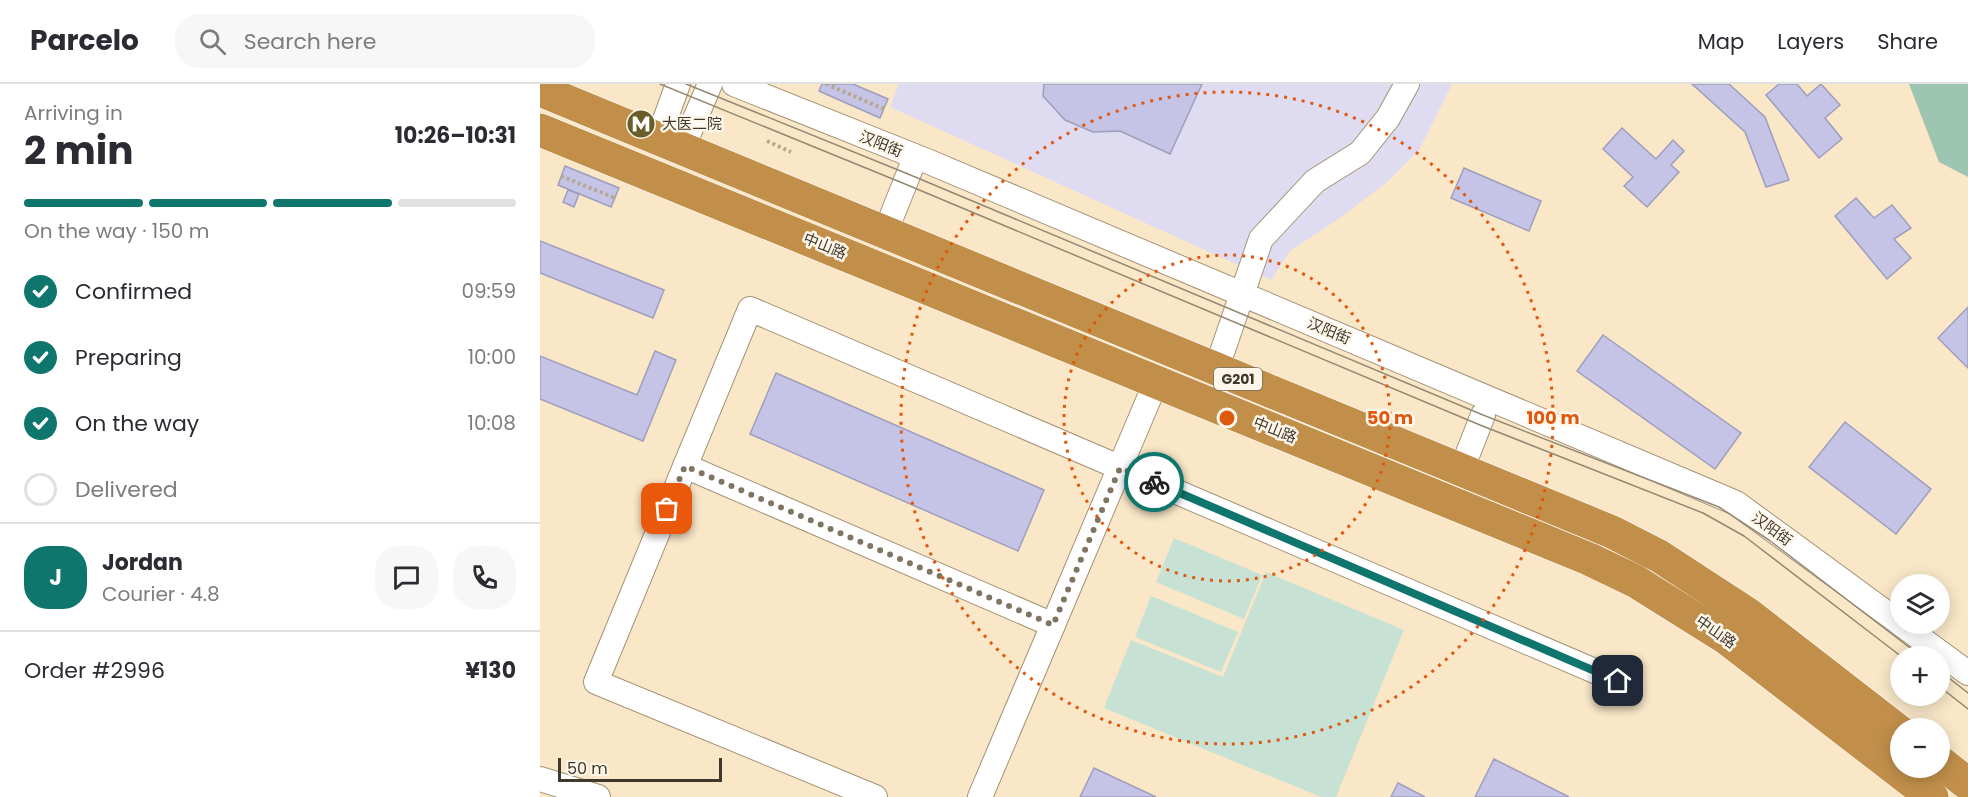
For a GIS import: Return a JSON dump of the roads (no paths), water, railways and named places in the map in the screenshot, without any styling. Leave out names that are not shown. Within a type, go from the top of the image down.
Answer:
[{"type":"highway","name":"G201","points":[[540,90],[1461,471],[1612,531],[1659,556],[1748,614],[1890,724]]},
{"type":"highway","name":"中山路","points":[[540,130],[1589,559],[1635,581],[1725,638],[1932,797]]},
{"type":"highway","points":[[1950,770],[1968,784]]},
{"type":"street","points":[[670,144],[678,84]]},
{"type":"street","points":[[670,144],[710,84]]},
{"type":"street","name":"汉阳街","points":[[734,84],[1736,503],[1890,616]]},
{"type":"street","points":[[1216,370],[1261,238],[1315,181],[1360,153],[1388,118],[1407,84]]},
{"type":"street","points":[[885,233],[915,158]]},
{"type":"street","points":[[875,797],[596,682],[750,309],[1618,681]]},
{"type":"street","points":[[980,797],[1156,382]]},
{"type":"street","points":[[1461,471],[1484,416]]},
{"type":"street","points":[[685,466],[1053,625]]},
{"type":"street","name":"汉阳街","points":[[1915,634],[1968,673]]},
{"type":"street","points":[[540,779],[598,797]]},
{"type":"tram line","points":[[660,84],[1480,425],[1703,513],[1744,536],[1890,648]]},
{"type":"tram line","points":[[686,84],[908,174],[1483,415],[1719,507],[1769,540],[1908,646]]},
{"type":"tram line","points":[[1950,679],[1968,693]]},
{"type":"tram line","points":[[1950,695],[1968,709]]},
{"type":"place","name":"大医二院","points":[[641,124]]}]
